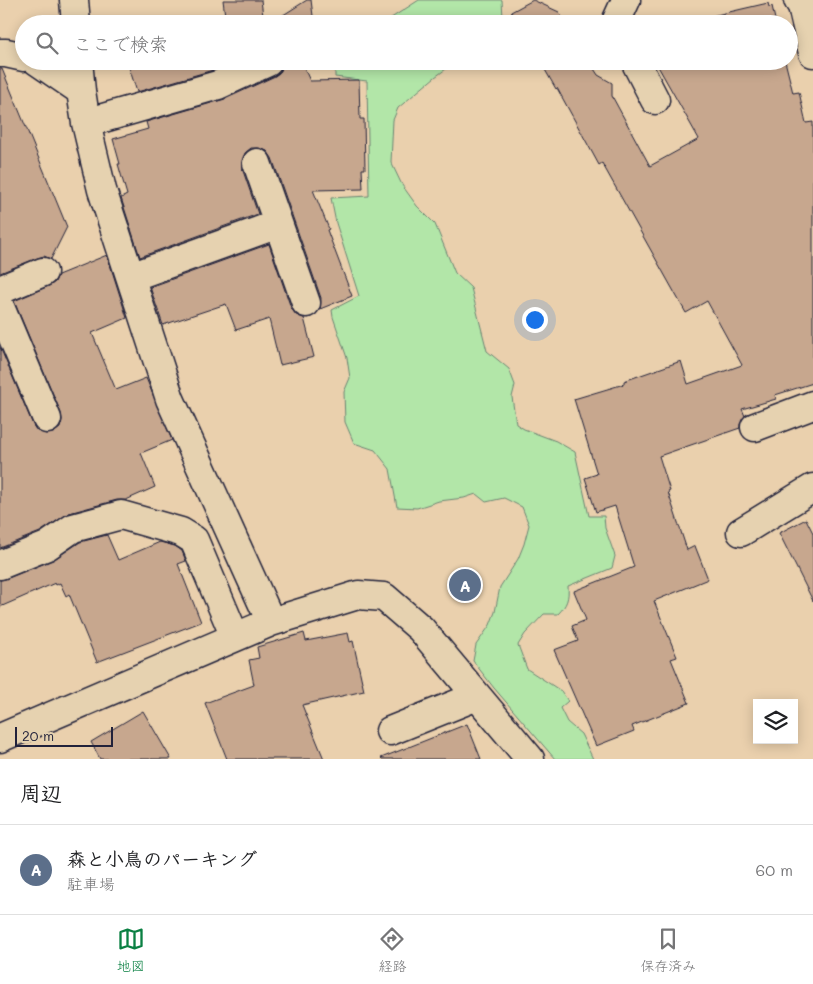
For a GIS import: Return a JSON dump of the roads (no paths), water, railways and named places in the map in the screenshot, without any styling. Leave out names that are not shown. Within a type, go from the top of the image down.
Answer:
[{"type":"street","points":[[74,0],[75,15]]},
{"type":"street","points":[[619,15],[626,0]]},
{"type":"street","points":[[798,0],[802,6],[813,53]]},
{"type":"street","points":[[0,53],[6,52],[15,54]]},
{"type":"street","points":[[49,70],[80,91]]},
{"type":"street","points":[[79,70],[80,91],[86,123],[102,190],[170,399],[271,622]]},
{"type":"street","points":[[86,123],[218,85],[251,70]]},
{"type":"street","points":[[640,70],[656,100]]},
{"type":"street","points":[[257,163],[306,304]]},
{"type":"street","points":[[131,277],[278,224]]},
{"type":"street","points":[[0,290],[43,272]]},
{"type":"street","points":[[0,307],[46,419]]},
{"type":"street","points":[[755,427],[813,405]]},
{"type":"street","points":[[742,532],[813,488]]},
{"type":"street","points":[[0,565],[47,546],[74,528],[121,515],[151,522],[181,532],[194,540],[235,637]]},
{"type":"street","points":[[0,738],[271,622],[358,595],[384,597],[421,630],[530,759]]},
{"type":"street","points":[[390,731],[477,696]]},
{"type":"place","name":"森と小鳥のパーキング","points":[[465,585]]}]
